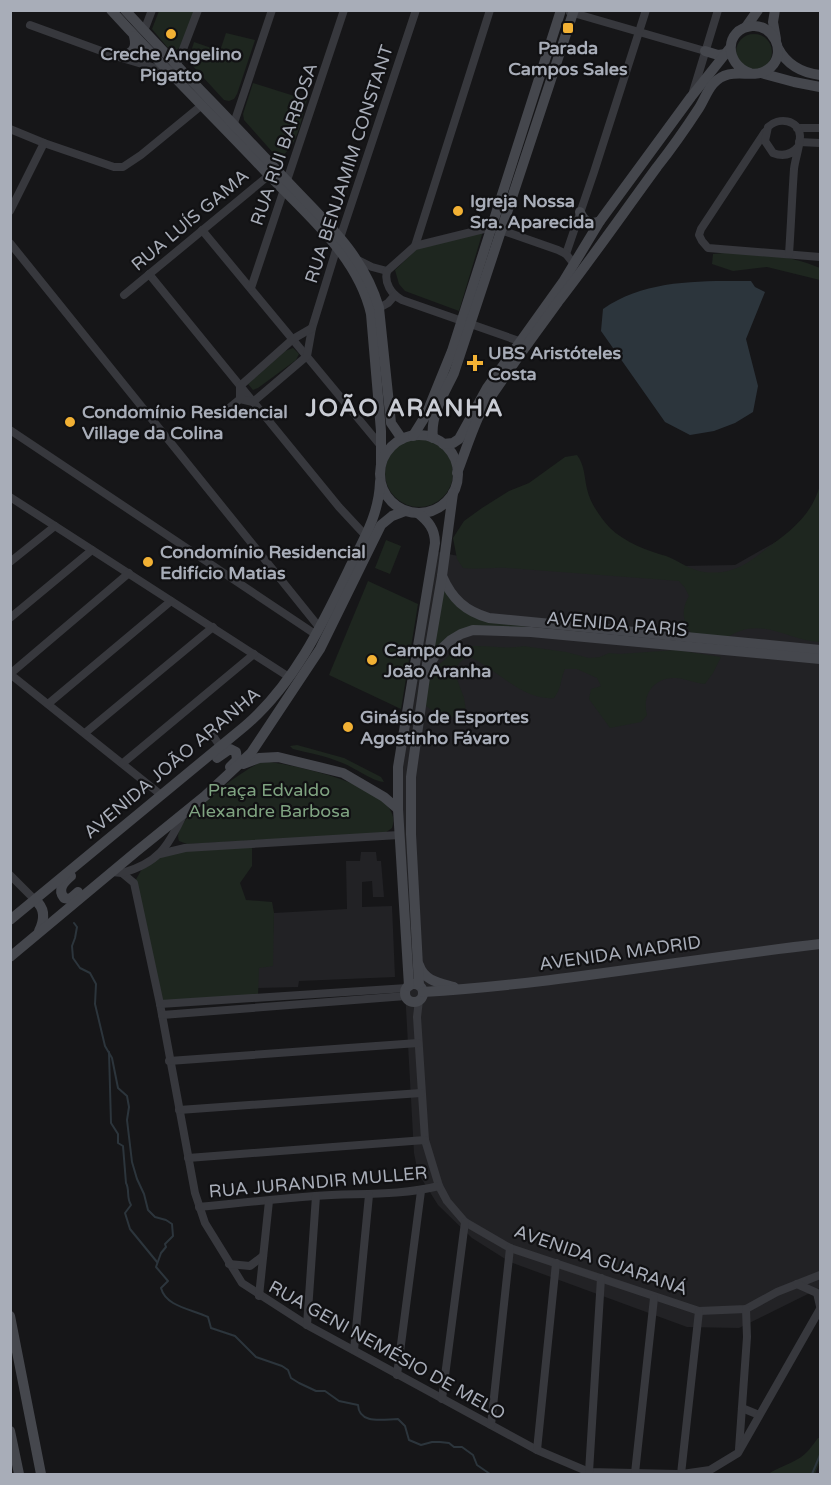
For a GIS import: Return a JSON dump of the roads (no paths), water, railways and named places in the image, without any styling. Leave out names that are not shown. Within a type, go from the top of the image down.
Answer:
[{"type":"street","points":[[111,10],[139,33],[338,242],[358,260],[387,271]]},
{"type":"street","points":[[116,56],[129,55],[132,52],[139,33],[152,10]]},
{"type":"street","points":[[173,68],[198,10]]},
{"type":"street","points":[[232,129],[272,10]]},
{"type":"street","name":"RUA RUI BARBOSA","points":[[250,288],[344,10]]},
{"type":"street","name":"RUA BENJAMIM CONSTANT","points":[[307,356],[312,328],[338,242],[416,10]]},
{"type":"street","points":[[415,246],[490,10]]},
{"type":"street","points":[[566,254],[646,10]]},
{"type":"street","points":[[691,97],[718,10]]},
{"type":"street","points":[[443,444],[453,443],[459,439],[487,388],[574,264],[600,221],[691,97],[728,51],[738,32],[746,27],[758,10]]},
{"type":"street","points":[[761,73],[774,63],[777,44],[773,22],[775,10]]},
{"type":"street","points":[[433,438],[433,418],[454,373],[466,323],[568,11],[718,55],[728,51]]},
{"type":"street","points":[[129,13],[139,33]]},
{"type":"street","points":[[30,25],[116,56],[173,68],[202,105],[232,129]]},
{"type":"street","points":[[746,27],[763,27],[770,32],[782,55],[797,68],[820,75]]},
{"type":"street","points":[[728,51],[733,61],[743,71],[750,73]]},
{"type":"street","points":[[338,242],[368,299],[371,315],[382,447],[380,482],[387,497],[405,511],[418,513],[438,508],[453,493],[457,473],[478,419],[488,401],[532,337],[663,160],[699,108],[711,86],[720,78],[731,73],[761,73],[820,87]]},
{"type":"street","points":[[10,129],[114,167],[123,167],[202,105]]},
{"type":"street","points":[[820,128],[797,128],[788,121],[777,121],[768,127],[699,235],[708,248],[820,257]]},
{"type":"street","points":[[789,254],[794,167],[798,144],[797,128]]},
{"type":"street","points":[[765,132],[766,145],[773,153],[789,154],[798,144],[820,143]]},
{"type":"street","points":[[10,210],[44,143]]},
{"type":"street","points":[[750,154],[766,145]]},
{"type":"street","points":[[789,154],[794,167]]},
{"type":"street","name":"RUA LUÍS GAMA","points":[[124,295],[272,172]]},
{"type":"street","points":[[580,212],[587,222],[600,221]]},
{"type":"street","points":[[519,341],[410,304],[395,295],[387,284],[387,271],[415,246],[497,229],[566,254],[574,264]]},
{"type":"street","points":[[202,230],[382,447]]},
{"type":"street","points":[[10,243],[301,606],[317,630]]},
{"type":"street","points":[[358,260],[374,291],[379,308],[391,423],[407,437],[433,438],[443,444],[451,452],[457,473]]},
{"type":"street","points":[[149,274],[366,536]]},
{"type":"street","points":[[379,308],[395,295]]},
{"type":"street","points":[[381,464],[389,449],[407,437],[426,415],[466,323]]},
{"type":"street","points":[[240,399],[240,386],[293,339],[312,328]]},
{"type":"street","points":[[253,402],[307,356]]},
{"type":"street","points":[[240,399],[253,402]]},
{"type":"street","points":[[223,413],[240,399]]},
{"type":"street","points":[[10,430],[293,618],[317,630]]},
{"type":"street","name":"AVENIDA JOÃO ARANHA","points":[[10,920],[261,712],[290,677],[308,650],[366,536],[376,511],[380,482]]},
{"type":"street","name":"AVENIDA GUARANÁ","points":[[413,992],[417,955],[411,834],[411,777],[453,493]]},
{"type":"street","points":[[10,497],[290,677]]},
{"type":"street","points":[[10,509],[18,502]]},
{"type":"street","name":"AVENIDA JOÃO ARANHA","points":[[10,957],[96,884],[117,872],[240,765],[268,730],[315,657],[381,525],[392,516],[405,511]]},
{"type":"street","name":"AVENIDA GUARANÁ","points":[[418,513],[433,531],[435,543],[399,760],[397,788],[425,1140],[439,1186],[447,1201],[465,1222],[510,1248],[654,1298],[699,1311],[746,1310],[777,1292],[820,1275]]},
{"type":"street","points":[[10,562],[55,526]]},
{"type":"street","points":[[10,618],[92,550]]},
{"type":"street","points":[[129,573],[10,674],[160,794]]},
{"type":"street","name":"AVENIDA PARIS","points":[[442,576],[451,594],[462,606],[489,618],[766,650],[820,659]]},
{"type":"street","points":[[48,704],[171,600]]},
{"type":"street","points":[[293,618],[301,606]]},
{"type":"street","points":[[85,733],[213,627]]},
{"type":"street","name":"AVENIDA PARIS","points":[[426,670],[436,654],[451,640],[473,630],[531,632],[766,650],[820,650]]},
{"type":"street","points":[[123,764],[254,654]]},
{"type":"street","points":[[209,730],[220,746]]},
{"type":"street","points":[[197,764],[211,762],[230,748],[236,752],[236,763],[208,787],[205,796]]},
{"type":"street","points":[[240,765],[259,758],[278,757],[343,772],[384,797],[398,809]]},
{"type":"street","points":[[368,787],[388,791],[397,788],[411,777]]},
{"type":"street","points":[[117,872],[142,867],[160,854],[171,839],[185,811]]},
{"type":"street","points":[[160,854],[185,848],[399,835]]},
{"type":"street","points":[[171,839],[185,848]]},
{"type":"street","points":[[96,884],[88,886],[70,899],[64,898],[61,892],[64,882],[94,857],[98,848]]},
{"type":"street","points":[[117,872],[134,883],[142,867]]},
{"type":"street","points":[[10,875],[41,905],[44,914],[38,934]]},
{"type":"street","name":"RUA GENI NEMÉSIO DE MELO","points":[[134,883],[199,1207],[205,1223],[242,1283],[307,1325],[442,1400],[537,1450],[589,1472],[680,1474],[710,1470],[738,1453]]},
{"type":"street","name":"AVENIDA MADRID","points":[[160,1004],[466,989],[820,944]]},
{"type":"street","points":[[417,955],[423,976],[466,989]]},
{"type":"street","name":"AVENIDA MADRID","points":[[162,1015],[413,992]]},
{"type":"street","points":[[170,1061],[418,1043]]},
{"type":"street","points":[[180,1110],[421,1093]]},
{"type":"street","points":[[188,1158],[425,1140]]},
{"type":"street","name":"RUA JURANDIR MULLER","points":[[199,1207],[316,1196],[421,1191],[439,1186]]},
{"type":"street","points":[[397,1375],[421,1191]]},
{"type":"street","points":[[354,1350],[369,1195]]},
{"type":"street","points":[[307,1325],[316,1196]]},
{"type":"street","points":[[259,1296],[269,1201]]},
{"type":"street","points":[[442,1400],[465,1222]]},
{"type":"street","points":[[491,1425],[510,1248]]},
{"type":"street","points":[[229,1264],[250,1266],[263,1256]]},
{"type":"street","points":[[537,1450],[556,1263]]},
{"type":"street","points":[[589,1472],[601,1278]]},
{"type":"street","points":[[738,1453],[820,1308],[816,1293],[797,1284]]},
{"type":"street","points":[[635,1473],[654,1298]]},
{"type":"street","points":[[738,1453],[747,1337],[746,1310]]},
{"type":"street","points":[[680,1474],[699,1311]]},
{"type":"street","points":[[10,1316],[14,1351],[41,1474]]},
{"type":"street","points":[[742,1408],[759,1414]]},
{"type":"street","points":[[10,1431],[19,1474]]},
{"type":"waterway","points":[[74,923],[77,927],[72,946],[73,958],[80,968],[90,973],[96,984],[95,1004],[105,1046],[112,1058],[118,1088],[127,1096],[129,1107],[127,1120],[132,1162],[137,1179],[148,1210],[155,1217],[172,1224],[173,1236],[165,1244],[166,1247],[156,1267],[168,1281],[161,1288],[164,1294],[180,1307],[208,1317],[211,1328],[235,1336],[256,1357],[282,1366],[288,1370],[291,1378],[299,1383],[316,1391],[325,1391],[339,1401],[358,1405],[359,1411],[367,1418],[373,1420],[398,1419],[405,1426],[409,1440],[421,1445],[440,1442],[462,1447],[473,1455],[477,1465],[490,1474]]},
{"type":"waterway","points":[[109,1052],[111,1123],[118,1134],[118,1143],[123,1146],[126,1183],[131,1205],[125,1213],[130,1229],[157,1262]]},
{"type":"waterway","points":[[812,1474],[820,1455]]},
{"type":"place","name":"Parada Campos Sales","points":[[568,28]]},
{"type":"place","name":"Creche Angelino Pigatto","points":[[171,34]]},
{"type":"place","name":"Igreja Nossa Sra. Aparecida","points":[[458,211]]},
{"type":"place","name":"UBS Aristóteles Costa","points":[[475,363]]},
{"type":"place","name":"Condomínio Residencial Village da Colina","points":[[70,422]]},
{"type":"place","name":"Condomínio Residencial Edifício Matias","points":[[148,562]]},
{"type":"place","name":"Campo do João Aranha","points":[[372,660]]},
{"type":"place","name":"Ginásio de Esportes Agostinho Fávaro","points":[[348,727]]},
{"type":"district","name":"JOÃO ARANHA","points":[[405,408]]},
{"type":"park label","name":"Praça Edvaldo Alexandre Barbosa","points":[[269,800]]}]
